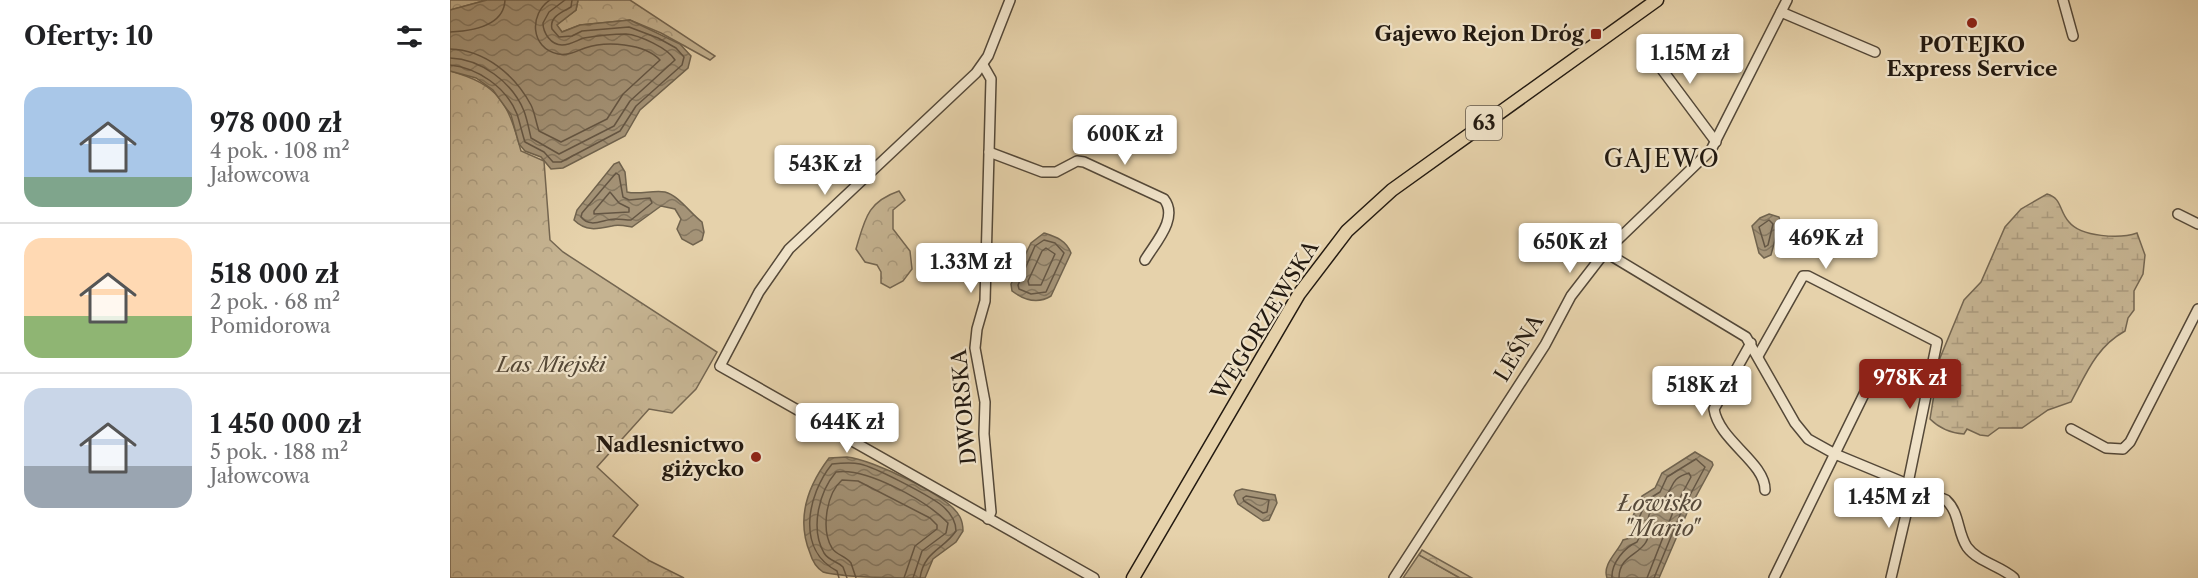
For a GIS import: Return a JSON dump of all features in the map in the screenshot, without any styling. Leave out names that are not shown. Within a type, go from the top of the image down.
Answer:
[{"type":"main road","name":"WĘGORZEWSKA","points":[[1133,578],[1299,294],[1347,231],[1392,190],[1657,0]]},
{"type":"street","points":[[1010,0],[983,65],[789,249],[759,292],[720,366],[1094,578]]},
{"type":"street","name":"LEŚNA","points":[[1394,578],[1545,345],[1571,296],[1605,252],[1689,174],[1716,142],[1787,0]]},
{"type":"street","points":[[2063,0],[2073,36]]},
{"type":"street","points":[[1781,12],[1875,52]]},
{"type":"street","points":[[1643,44],[1716,142]]},
{"type":"street","name":"DWORSKA","points":[[983,65],[991,75],[985,301],[975,338],[985,402],[984,434],[991,512],[988,519]]},
{"type":"street","points":[[988,152],[1049,172],[1077,161],[1084,162],[1164,199],[1169,206],[1169,219],[1145,260]]},
{"type":"street","points":[[2178,214],[2198,224]]},
{"type":"street","points":[[1605,252],[1738,331],[1751,343],[1803,435],[1835,454],[1946,500],[1956,513],[1963,538],[1970,550],[2014,578]]},
{"type":"street","points":[[1758,356],[1803,276],[1808,276],[1937,342],[1908,483],[1908,506],[1891,578]]},
{"type":"street","points":[[2071,429],[2106,448],[2123,449],[2132,438],[2198,309]]},
{"type":"street","points":[[1751,343],[1714,409],[1721,428],[1762,477],[1765,490]]},
{"type":"street","points":[[1774,578],[1867,388]]},
{"type":"green space","points":[[450,0],[487,0],[450,10]]},
{"type":"green space","points":[[578,0],[630,0],[715,56],[710,60],[661,33],[630,20],[580,25],[562,32],[556,25],[576,10]]},
{"type":"green space","name":"Las Miejski","points":[[450,71],[467,76],[491,90],[506,108],[521,151],[544,161],[550,240],[563,252],[717,352],[696,389],[672,413],[649,409],[597,467],[638,505],[613,536],[650,561],[684,578],[450,578]]},
{"type":"green space","points":[[899,191],[905,200],[893,210],[893,229],[910,251],[912,269],[903,281],[890,288],[881,283],[881,272],[877,265],[865,262],[856,249],[865,220],[874,206],[888,195]]},
{"type":"green space","points":[[2047,194],[2058,202],[2069,222],[2082,231],[2111,236],[2137,233],[2145,255],[2143,274],[2134,291],[2134,310],[2128,318],[2125,331],[2115,337],[2099,353],[2071,402],[2048,410],[2022,428],[1999,428],[1988,436],[1967,429],[1964,434],[1946,430],[1930,419],[1940,358],[1964,300],[1981,282],[2005,227],[2021,209]]},
{"type":"green space","points":[[1422,550],[1472,578],[1460,578],[1419,555]]},
{"type":"green space","points":[[1420,553],[1419,555],[1460,578],[1403,578]]},
{"type":"water","points":[[487,0],[578,0],[576,10],[557,25],[562,32],[580,25],[630,20],[680,44],[691,56],[688,68],[640,110],[625,136],[563,168],[551,169],[541,157],[525,151],[519,144],[511,115],[493,90],[476,78],[450,71],[450,10]]},
{"type":"water","points":[[619,162],[625,172],[627,192],[665,192],[675,197],[702,222],[704,232],[702,240],[693,245],[682,239],[677,229],[681,219],[675,209],[661,206],[632,227],[617,225],[592,229],[574,220],[577,210],[614,164]]},
{"type":"water","points":[[1769,214],[1779,217],[1780,221],[1771,255],[1764,258],[1759,253],[1752,226],[1760,218]]},
{"type":"water","points":[[1044,233],[1063,242],[1071,253],[1051,296],[1041,300],[1031,300],[1012,291],[1011,284],[1031,243]]},
{"type":"water","name":"Łowisko \"Mario\"","points":[[1695,452],[1712,462],[1713,465],[1687,513],[1659,578],[1607,578],[1609,563],[1623,540],[1634,537],[1636,532],[1632,518],[1642,496],[1655,488],[1662,473]]},
{"type":"water","points":[[847,457],[891,471],[926,489],[953,508],[960,517],[963,531],[956,542],[933,559],[925,578],[832,574],[823,572],[815,564],[804,528],[806,504],[815,480],[829,458]]},
{"type":"water","points":[[1242,489],[1275,495],[1277,503],[1269,520],[1263,521],[1238,504],[1234,495],[1236,491]]},
{"type":"place","name":"POTEJKO Express Service","points":[[1972,23]]},
{"type":"place","name":"Gajewo Rejon Dróg","points":[[1596,34]]},
{"type":"place","name":"Nadlesnictwo giżycko","points":[[756,457]]},
{"type":"district","name":"GAJEWO","points":[[1662,159]]}]
